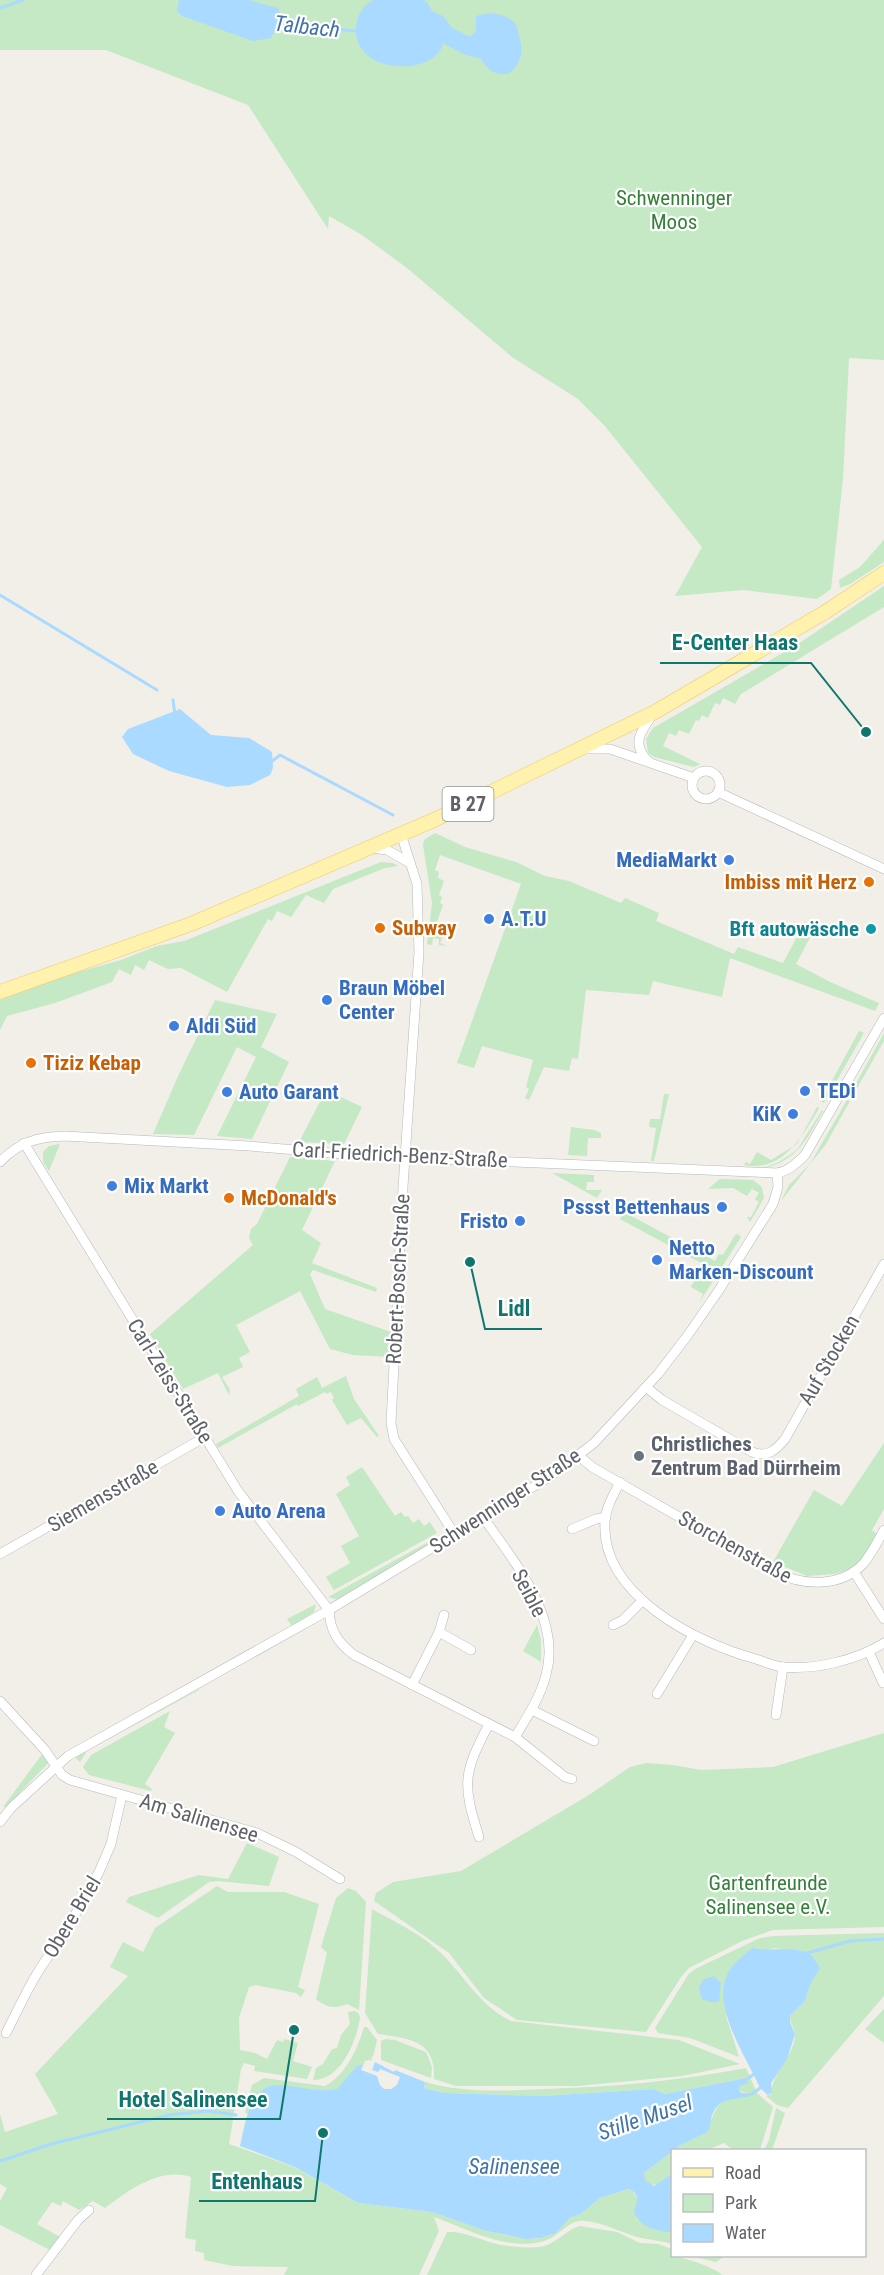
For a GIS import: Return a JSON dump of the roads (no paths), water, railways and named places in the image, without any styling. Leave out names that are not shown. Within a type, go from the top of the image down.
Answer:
[{"type":"main road","name":"B 27","points":[[0,992],[191,924],[372,848],[581,750],[655,712],[827,611],[884,573]]},
{"type":"street","points":[[650,762],[639,751],[639,744],[640,736],[655,712]]},
{"type":"street","points":[[581,750],[605,748],[694,778]]},
{"type":"street","points":[[700,772],[712,772],[719,779],[718,792],[712,798],[699,796],[694,790],[694,778],[700,772]]},
{"type":"street","points":[[718,792],[884,869]]},
{"type":"street","name":"Robert-Bosch-Straße","points":[[401,834],[417,884],[419,952],[391,1423],[394,1439],[455,1535]]},
{"type":"street","points":[[372,848],[387,850],[410,863]]},
{"type":"street","points":[[777,1173],[784,1172],[805,1155],[884,1018]]},
{"type":"street","name":"Carl-Friedrich-Benz-Straße","points":[[24,1143],[44,1137],[64,1136],[407,1157],[777,1173]]},
{"type":"street","points":[[0,1162],[12,1150],[24,1143]]},
{"type":"street","name":"Carl-Zeiss-Straße","points":[[24,1143],[238,1491],[329,1610]]},
{"type":"street","name":"Schwenninger Straße","points":[[1,1819],[68,1756],[329,1610],[551,1476],[594,1443],[646,1387],[706,1309],[773,1204],[778,1187],[777,1173]]},
{"type":"street","name":"Auf Stocken","points":[[646,1387],[662,1400],[752,1452],[758,1455],[772,1452],[785,1439],[884,1264]]},
{"type":"street","name":"Siemensstraße","points":[[0,1554],[205,1437]]},
{"type":"street","name":"Storchenstraße","points":[[578,1455],[592,1467],[786,1577],[797,1581],[818,1583],[854,1572]]},
{"type":"street","points":[[620,1482],[606,1517],[607,1542],[614,1563],[642,1601],[693,1635],[733,1653],[783,1666],[819,1665],[849,1660],[884,1643]]},
{"type":"street","name":"Seible","points":[[483,1517],[532,1590],[547,1628],[549,1661],[542,1687],[532,1710],[515,1737]]},
{"type":"street","points":[[572,1529],[606,1517]]},
{"type":"street","points":[[884,1530],[868,1557],[854,1572],[884,1619]]},
{"type":"street","points":[[613,1625],[622,1620],[642,1601]]},
{"type":"street","points":[[329,1610],[332,1629],[345,1648],[354,1655],[515,1737],[565,1778],[572,1779]]},
{"type":"street","points":[[411,1685],[439,1632],[444,1615]]},
{"type":"street","points":[[439,1632],[471,1650]]},
{"type":"street","points":[[657,1694],[693,1635]]},
{"type":"street","points":[[869,1652],[884,1683]]},
{"type":"street","points":[[776,1715],[783,1666]]},
{"type":"street","name":"Am Salinensee","points":[[0,1701],[45,1750],[62,1775],[70,1780],[257,1833],[296,1852],[340,1879]]},
{"type":"street","points":[[532,1710],[594,1741]]},
{"type":"street","points":[[479,1837],[470,1809],[466,1782],[471,1758],[489,1724]]},
{"type":"street","name":"Obere Briel","points":[[6,2033],[99,1872],[111,1844],[122,1795]]},
{"type":"street","points":[[36,2275],[78,2220],[89,2210]]},
{"type":"water","points":[[179,0],[249,0],[278,8],[282,18],[271,38],[253,41],[182,16],[177,11]]},
{"type":"water","points":[[374,0],[423,0],[427,2],[432,11],[443,16],[452,28],[470,37],[476,31],[476,16],[492,13],[502,15],[516,24],[520,38],[521,57],[508,74],[495,73],[481,59],[463,54],[443,43],[437,54],[425,62],[410,66],[393,66],[377,61],[365,53],[357,39],[359,14]]},
{"type":"water","points":[[180,709],[211,735],[249,738],[272,752],[273,768],[270,775],[250,785],[227,787],[169,771],[133,754],[122,737],[128,729]]},
{"type":"water","points":[[752,1948],[791,1949],[805,1952],[811,1955],[820,1968],[811,1983],[805,2001],[790,2016],[795,2034],[787,2059],[771,2083],[772,2092],[768,2095],[760,2088],[732,2031],[724,1999],[724,1984],[729,1971]]},
{"type":"water","points":[[714,1976],[721,1983],[719,2002],[702,1999],[699,1988],[703,1980]]},
{"type":"water","name":"Salinensee","points":[[375,2062],[394,2072],[395,2070],[425,2082],[424,2088],[444,2093],[542,2096],[654,2089],[665,2094],[746,2078],[748,2083],[740,2086],[739,2091],[753,2095],[721,2103],[713,2113],[707,2132],[671,2149],[671,2152],[644,2173],[645,2180],[654,2186],[671,2175],[671,2232],[655,2230],[644,2225],[634,2211],[637,2201],[635,2193],[628,2189],[600,2198],[581,2214],[571,2217],[556,2233],[541,2238],[526,2239],[486,2231],[432,2212],[358,2203],[295,2167],[240,2146],[251,2106],[262,2091],[270,2086],[280,2085],[315,2090],[337,2089],[357,2066]]},
{"type":"waterway","name":"Talbach","points":[[0,8],[23,0]]},
{"type":"waterway","name":"Talbach","points":[[275,24],[357,31]]},
{"type":"waterway","points":[[0,595],[157,690]]},
{"type":"waterway","points":[[173,700],[175,715]]},
{"type":"waterway","points":[[271,762],[280,755],[393,815]]},
{"type":"waterway","name":"Stille Musel","points":[[804,1954],[850,1941],[884,1939]]},
{"type":"waterway","name":"Stille Musel","points":[[743,2082],[756,2071]]},
{"type":"waterway","name":"Stille Musel","points":[[752,2094],[760,2088]]},
{"type":"waterway","name":"Stille Musel","points":[[0,2161],[51,2144],[169,2115],[208,2111],[236,2115]]},
{"type":"place","name":"E-Center Haas","points":[[866,732]]},
{"type":"place","name":"MediaMarkt","points":[[729,860]]},
{"type":"place","name":"Imbiss mit Herz","points":[[869,882]]},
{"type":"place","name":"A.T.U","points":[[489,919]]},
{"type":"place","name":"Subway","points":[[380,928]]},
{"type":"place","name":"Bft autowäsche","points":[[871,929]]},
{"type":"place","name":"Braun Möbel Center","points":[[327,1000]]},
{"type":"place","name":"Aldi Süd","points":[[174,1026]]},
{"type":"place","name":"Tiziz Kebap","points":[[31,1063]]},
{"type":"place","name":"TEDi","points":[[805,1091]]},
{"type":"place","name":"Auto Garant","points":[[227,1092]]},
{"type":"place","name":"KiK","points":[[793,1114]]},
{"type":"place","name":"Mix Markt","points":[[112,1186]]},
{"type":"place","name":"McDonald's","points":[[229,1198]]},
{"type":"place","name":"Pssst Bettenhaus","points":[[722,1207]]},
{"type":"place","name":"Fristo","points":[[520,1221]]},
{"type":"place","name":"Netto Marken-Discount","points":[[657,1260]]},
{"type":"place","name":"Lidl","points":[[470,1262]]},
{"type":"place","name":"Christliches Zentrum Bad Dürrheim","points":[[639,1456]]},
{"type":"place","name":"Auto Arena","points":[[220,1511]]},
{"type":"place","name":"Hotel Salinensee","points":[[294,2030]]},
{"type":"place","name":"Entenhaus","points":[[323,2133]]},
{"type":"park label","name":"Schwenninger Moos","points":[[674,210]]},
{"type":"park label","name":"Gartenfreunde Salinensee e.V.","points":[[768,1895]]}]
